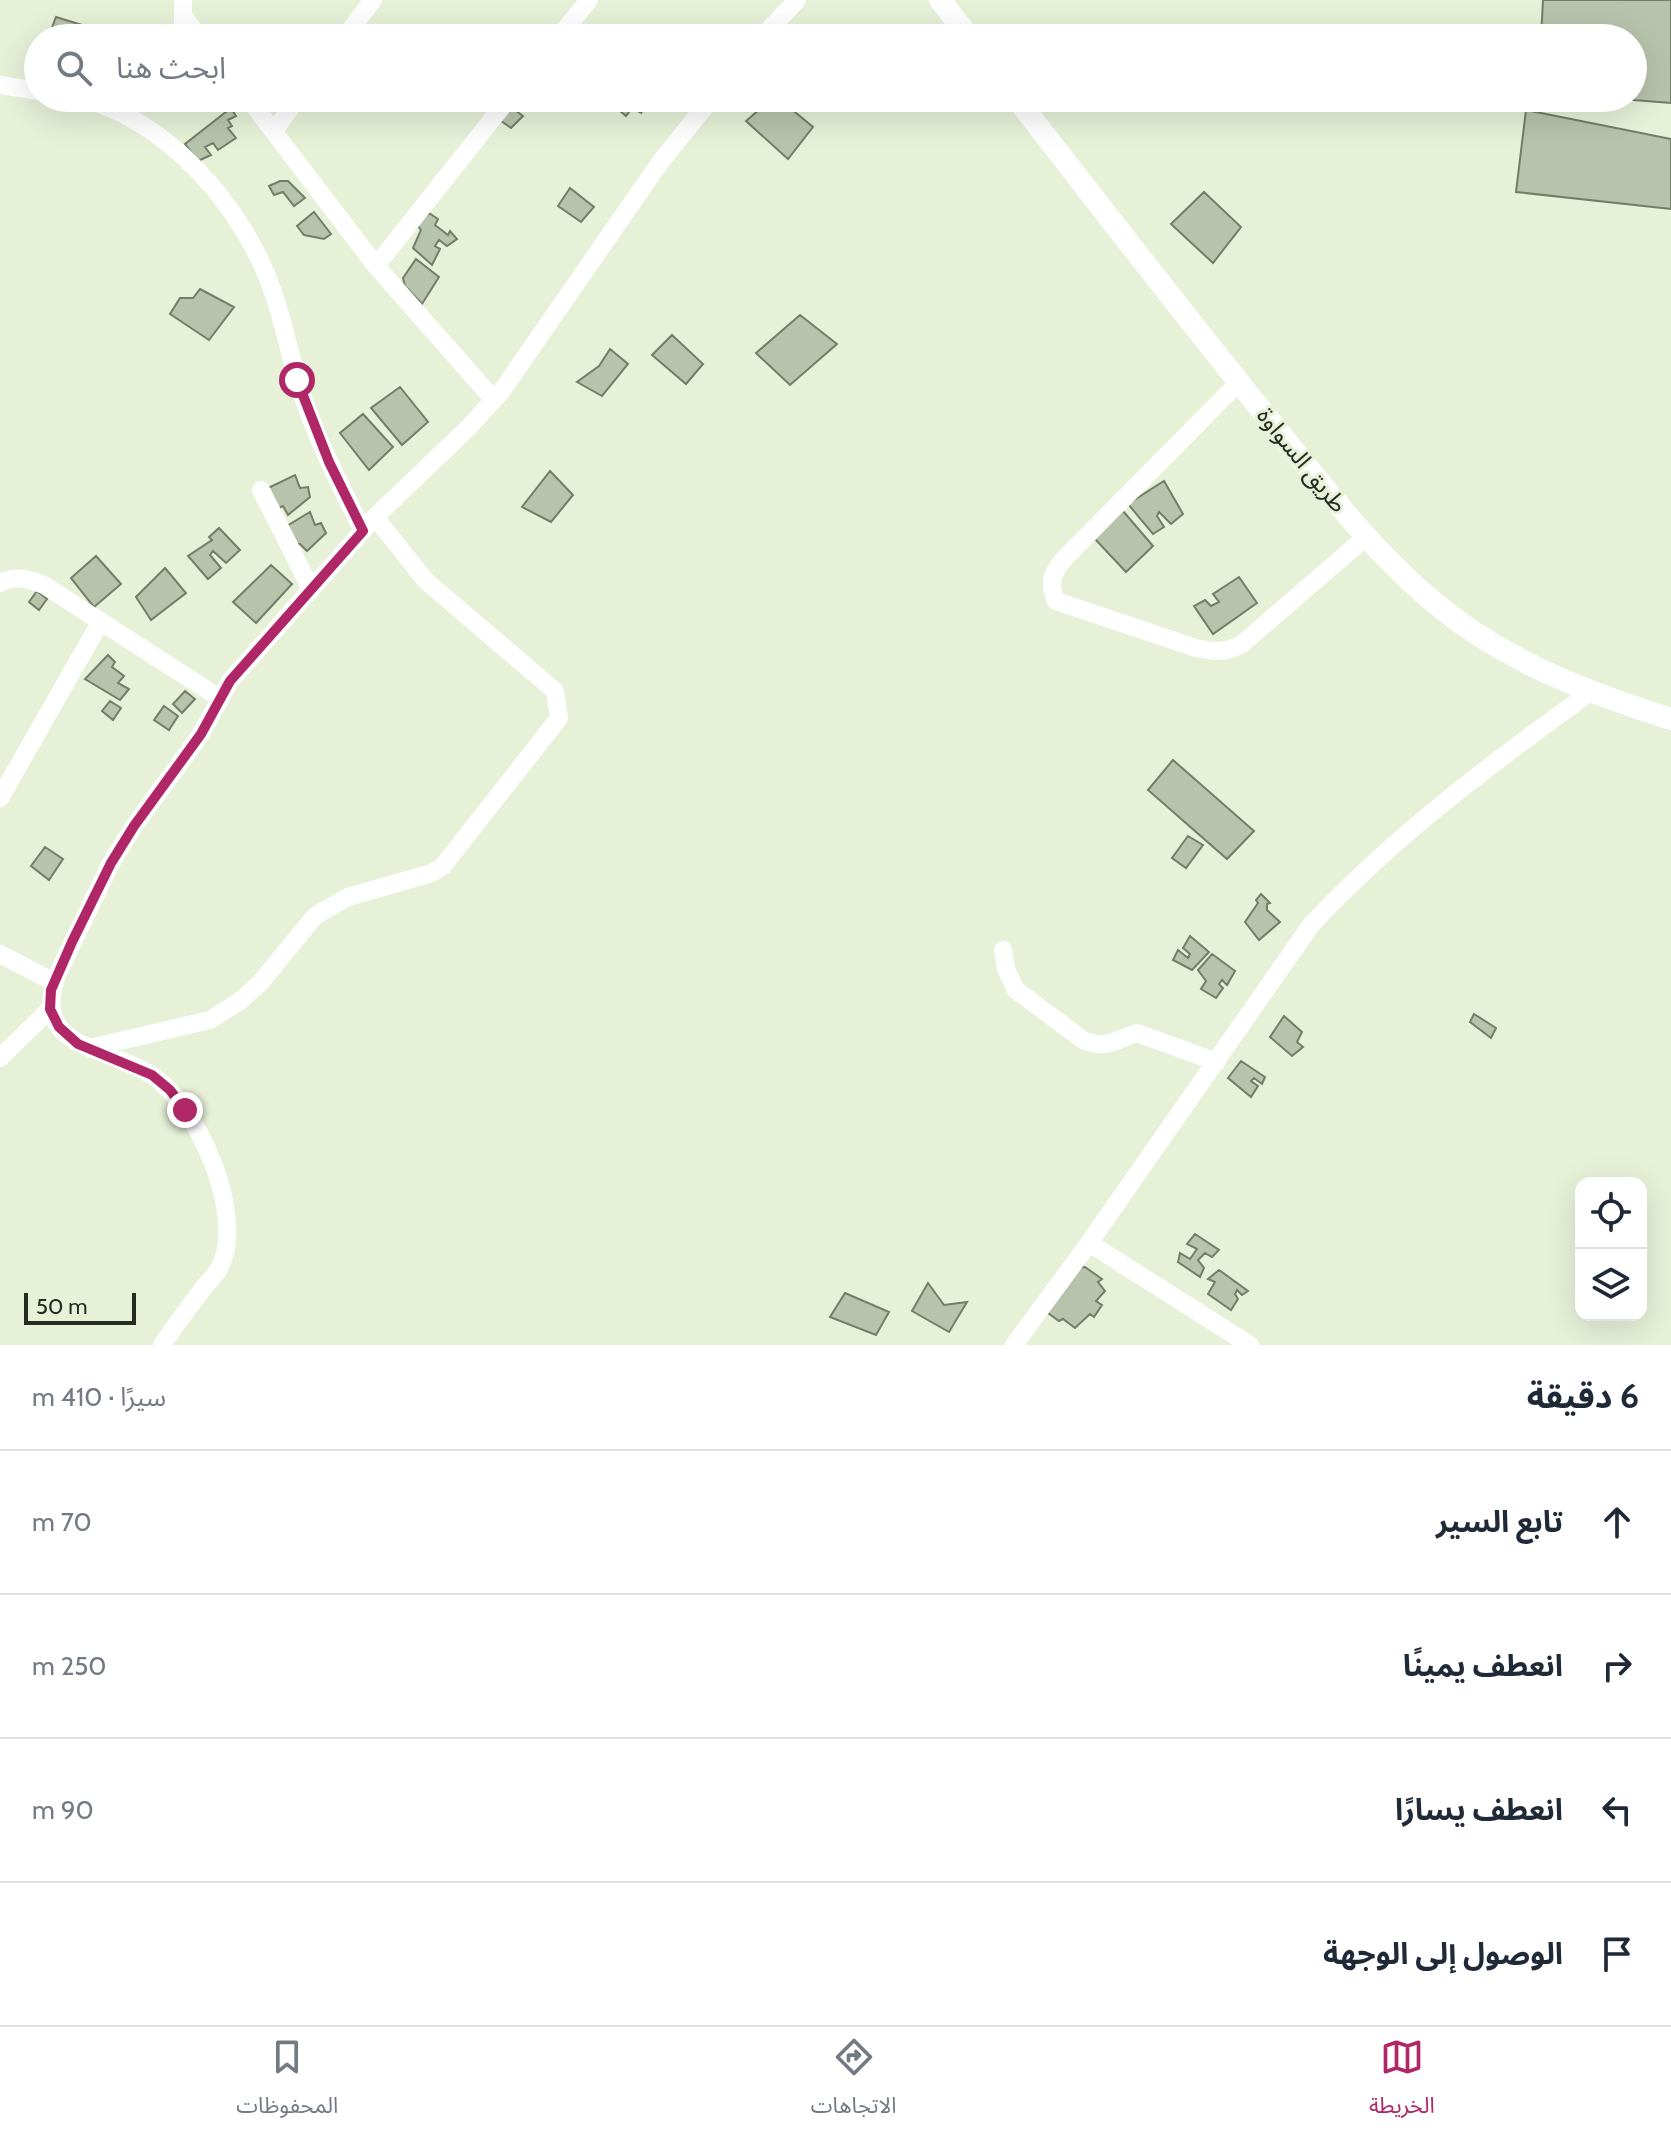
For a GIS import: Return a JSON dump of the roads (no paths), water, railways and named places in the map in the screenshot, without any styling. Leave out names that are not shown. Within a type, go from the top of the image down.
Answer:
[{"type":"street","points":[[355,24],[373,0]]},
{"type":"street","points":[[569,24],[589,0]]},
{"type":"street","points":[[774,24],[797,0]]},
{"type":"street","points":[[940,0],[959,24]]},
{"type":"street","points":[[0,85],[24,89]]},
{"type":"street","points":[[90,1048],[210,1020],[240,1001],[260,983],[315,916],[348,897],[432,873],[443,866],[559,718],[555,691],[426,581],[369,524],[329,462],[304,401],[274,293],[255,248],[237,217],[206,178],[184,157],[117,112]]},
{"type":"street","points":[[126,116],[129,112]]},
{"type":"street","points":[[259,112],[376,266],[494,400]]},
{"type":"street","points":[[274,131],[288,112]]},
{"type":"street","points":[[376,266],[498,112]]},
{"type":"street","points":[[162,1345],[220,1267],[228,1234],[225,1200],[198,1132],[170,1090],[152,1075],[78,1044],[59,1027],[50,1009],[54,982],[111,863],[201,734],[247,661],[369,524],[494,400],[661,161],[701,112]]},
{"type":"street","name":"طريق السواوة","points":[[1027,112],[1239,382],[1393,566],[1471,630],[1543,672],[1589,693],[1671,719]]},
{"type":"street","points":[[1239,382],[1053,572],[1049,586],[1056,601],[1196,648],[1218,653],[1229,651],[1242,644],[1366,537]]},
{"type":"street","points":[[261,490],[311,589]]},
{"type":"street","points":[[0,583],[29,578],[221,699]]},
{"type":"street","points":[[0,798],[101,621]]},
{"type":"street","points":[[1014,1345],[1311,925],[1343,890],[1469,780],[1589,693]]},
{"type":"street","points":[[1003,950],[1006,969],[1016,990],[1083,1040],[1105,1046],[1137,1033],[1217,1062]]},
{"type":"street","points":[[0,954],[54,982]]},
{"type":"street","points":[[0,1058],[50,1009]]},
{"type":"street","points":[[1089,1243],[1250,1345]]}]
